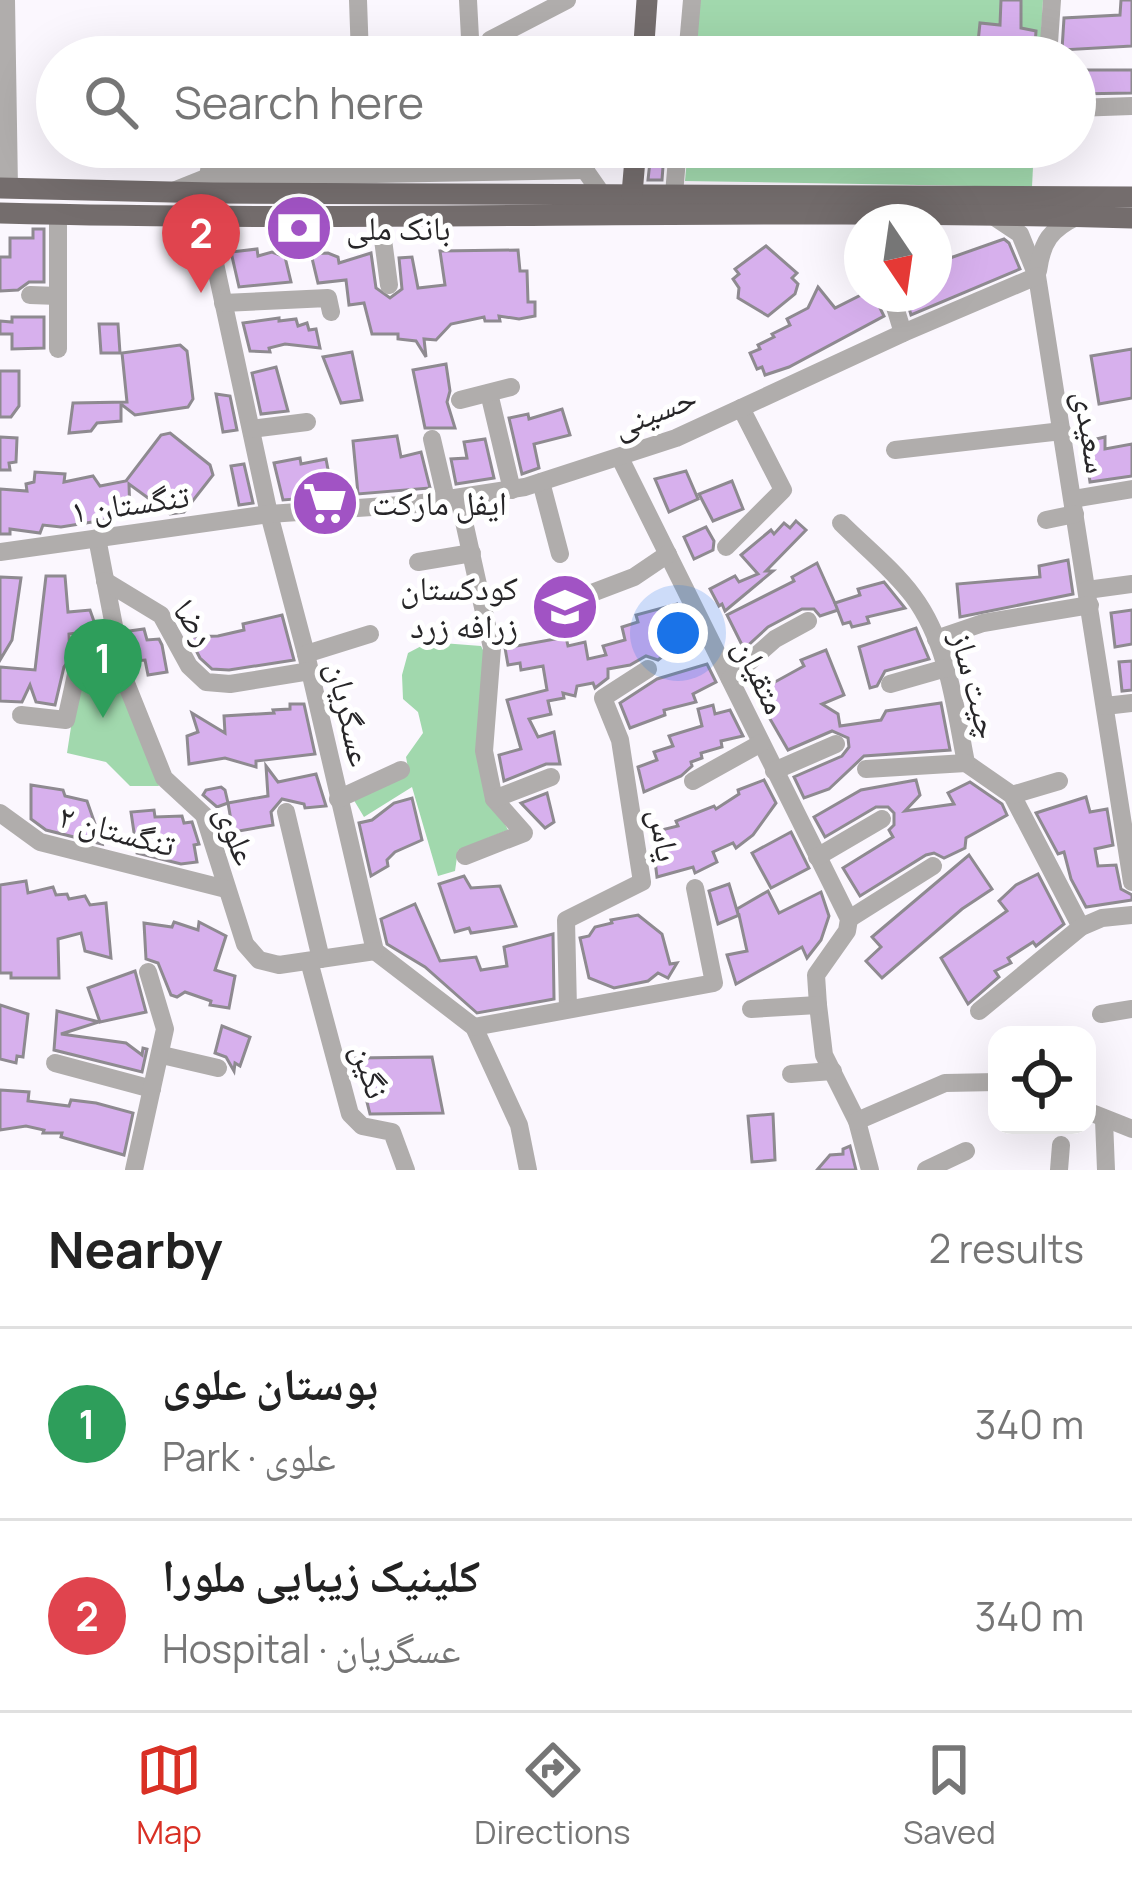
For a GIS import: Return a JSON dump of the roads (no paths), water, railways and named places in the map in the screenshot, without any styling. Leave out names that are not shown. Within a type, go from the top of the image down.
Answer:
[{"type":"main road","points":[[644,36],[647,0]]},
{"type":"main road","points":[[632,194],[634,168]]},
{"type":"main road","points":[[4,188],[1132,196]]},
{"type":"main road","points":[[0,213],[205,218],[844,218]]},
{"type":"main road","points":[[952,217],[1132,218]]},
{"type":"street","points":[[4,188],[6,0]]},
{"type":"street","points":[[358,0],[359,36]]},
{"type":"street","points":[[468,0],[470,36]]},
{"type":"street","points":[[498,36],[567,0]]},
{"type":"street","points":[[689,36],[692,0]]},
{"type":"street","points":[[1049,36],[1052,0]]},
{"type":"street","points":[[470,31],[481,36]]},
{"type":"street","points":[[1096,107],[1132,106]]},
{"type":"street","points":[[208,177],[210,168]]},
{"type":"street","points":[[476,168],[476,172]]},
{"type":"street","points":[[674,194],[676,168]]},
{"type":"street","points":[[170,192],[208,177],[586,170],[601,193]]},
{"type":"street","points":[[58,215],[58,349]]},
{"type":"street","name":"سعیدی","points":[[993,216],[1020,234],[1037,276],[1132,881]]},
{"type":"street","points":[[380,217],[389,285]]},
{"type":"street","points":[[1037,276],[1046,239],[1058,225],[1078,217]]},
{"type":"street","name":"عسگریان","points":[[205,218],[269,514],[375,951]]},
{"type":"street","name":"حسینی","points":[[269,514],[512,490],[620,458],[1037,276]]},
{"type":"street","points":[[30,296],[58,296]]},
{"type":"street","points":[[224,303],[328,298],[331,312]]},
{"type":"street","points":[[897,312],[903,333]]},
{"type":"street","points":[[460,400],[511,387]]},
{"type":"street","points":[[489,393],[512,490]]},
{"type":"street","points":[[726,547],[782,490],[741,408]]},
{"type":"street","points":[[251,429],[307,422]]},
{"type":"street","points":[[896,450],[1061,431]]},
{"type":"street","points":[[432,439],[472,553],[492,648],[484,751],[494,799],[524,833],[466,856]]},
{"type":"street","name":"متقیان","points":[[620,458],[849,919]]},
{"type":"street","points":[[541,482],[560,554]]},
{"type":"street","points":[[1046,520],[1132,489]]},
{"type":"street","name":"تنگستان ۱","points":[[0,552],[269,514]]},
{"type":"street","name":"چیت ساز","points":[[841,523],[913,596],[946,668],[966,763],[1012,795],[1081,927]]},
{"type":"street","name":"علوی","points":[[97,538],[124,677],[164,778],[204,815],[245,944],[259,960],[279,965],[315,960]]},
{"type":"street","points":[[418,562],[472,553]]},
{"type":"street","points":[[584,596],[634,578],[668,554]]},
{"type":"street","name":"رضا","points":[[106,581],[161,615],[189,666],[206,682],[230,684],[308,662]]},
{"type":"street","points":[[936,639],[1132,584]]},
{"type":"street","points":[[730,679],[775,639],[808,621]]},
{"type":"street","points":[[308,662],[370,634]]},
{"type":"street","points":[[890,684],[946,668]]},
{"type":"street","name":"یاس","points":[[568,1009],[566,920],[642,882],[620,740],[603,698],[648,669]]},
{"type":"street","points":[[21,716],[66,720],[77,670],[124,677]]},
{"type":"street","points":[[1105,706],[1132,704]]},
{"type":"street","points":[[693,781],[761,743]]},
{"type":"street","points":[[774,771],[836,744]]},
{"type":"street","points":[[866,769],[966,763]]},
{"type":"street","points":[[338,799],[400,770]]},
{"type":"street","points":[[494,799],[551,777]]},
{"type":"street","points":[[1012,795],[1059,781]]},
{"type":"street","points":[[286,812],[315,960],[375,951],[474,1027],[519,1125],[528,1170]]},
{"type":"street","name":"تنگستان ۲","points":[[0,813],[40,842],[226,890]]},
{"type":"street","points":[[817,857],[882,819]]},
{"type":"street","points":[[870,1170],[857,1121],[824,1055],[816,974],[847,931],[849,919],[933,866]]},
{"type":"street","name":"یاس","points":[[474,1027],[714,983],[695,887]]},
{"type":"street","points":[[979,1011],[1081,927],[1132,915]]},
{"type":"street","name":"نگین","points":[[315,960],[350,1114],[362,1126],[392,1132],[406,1170]]},
{"type":"street","points":[[135,1170],[165,1029],[148,972]]},
{"type":"street","points":[[752,1009],[818,1005]]},
{"type":"street","points":[[1101,1014],[1132,1009]]},
{"type":"street","points":[[162,1055],[218,1068]]},
{"type":"street","points":[[55,1063],[152,1089]]},
{"type":"street","points":[[790,1074],[832,1071]]},
{"type":"street","points":[[857,1121],[945,1083],[988,1082]]},
{"type":"street","points":[[1096,1116],[1132,1130]]},
{"type":"street","points":[[1096,1121],[1106,1170]]},
{"type":"street","points":[[1059,1170],[1060,1145]]},
{"type":"street","points":[[926,1170],[966,1151]]},
{"type":"place","name":"بانک ملی","points":[[299,228]]},
{"type":"place","name":"کلینیک زیبایی ملورا","points":[[201,293]]},
{"type":"place","name":"ایفل مارکت","points":[[325,503]]},
{"type":"place","name":"کودکستان زرافه زرد","points":[[565,607]]},
{"type":"place","name":"بوستان علوی","points":[[103,718]]}]
